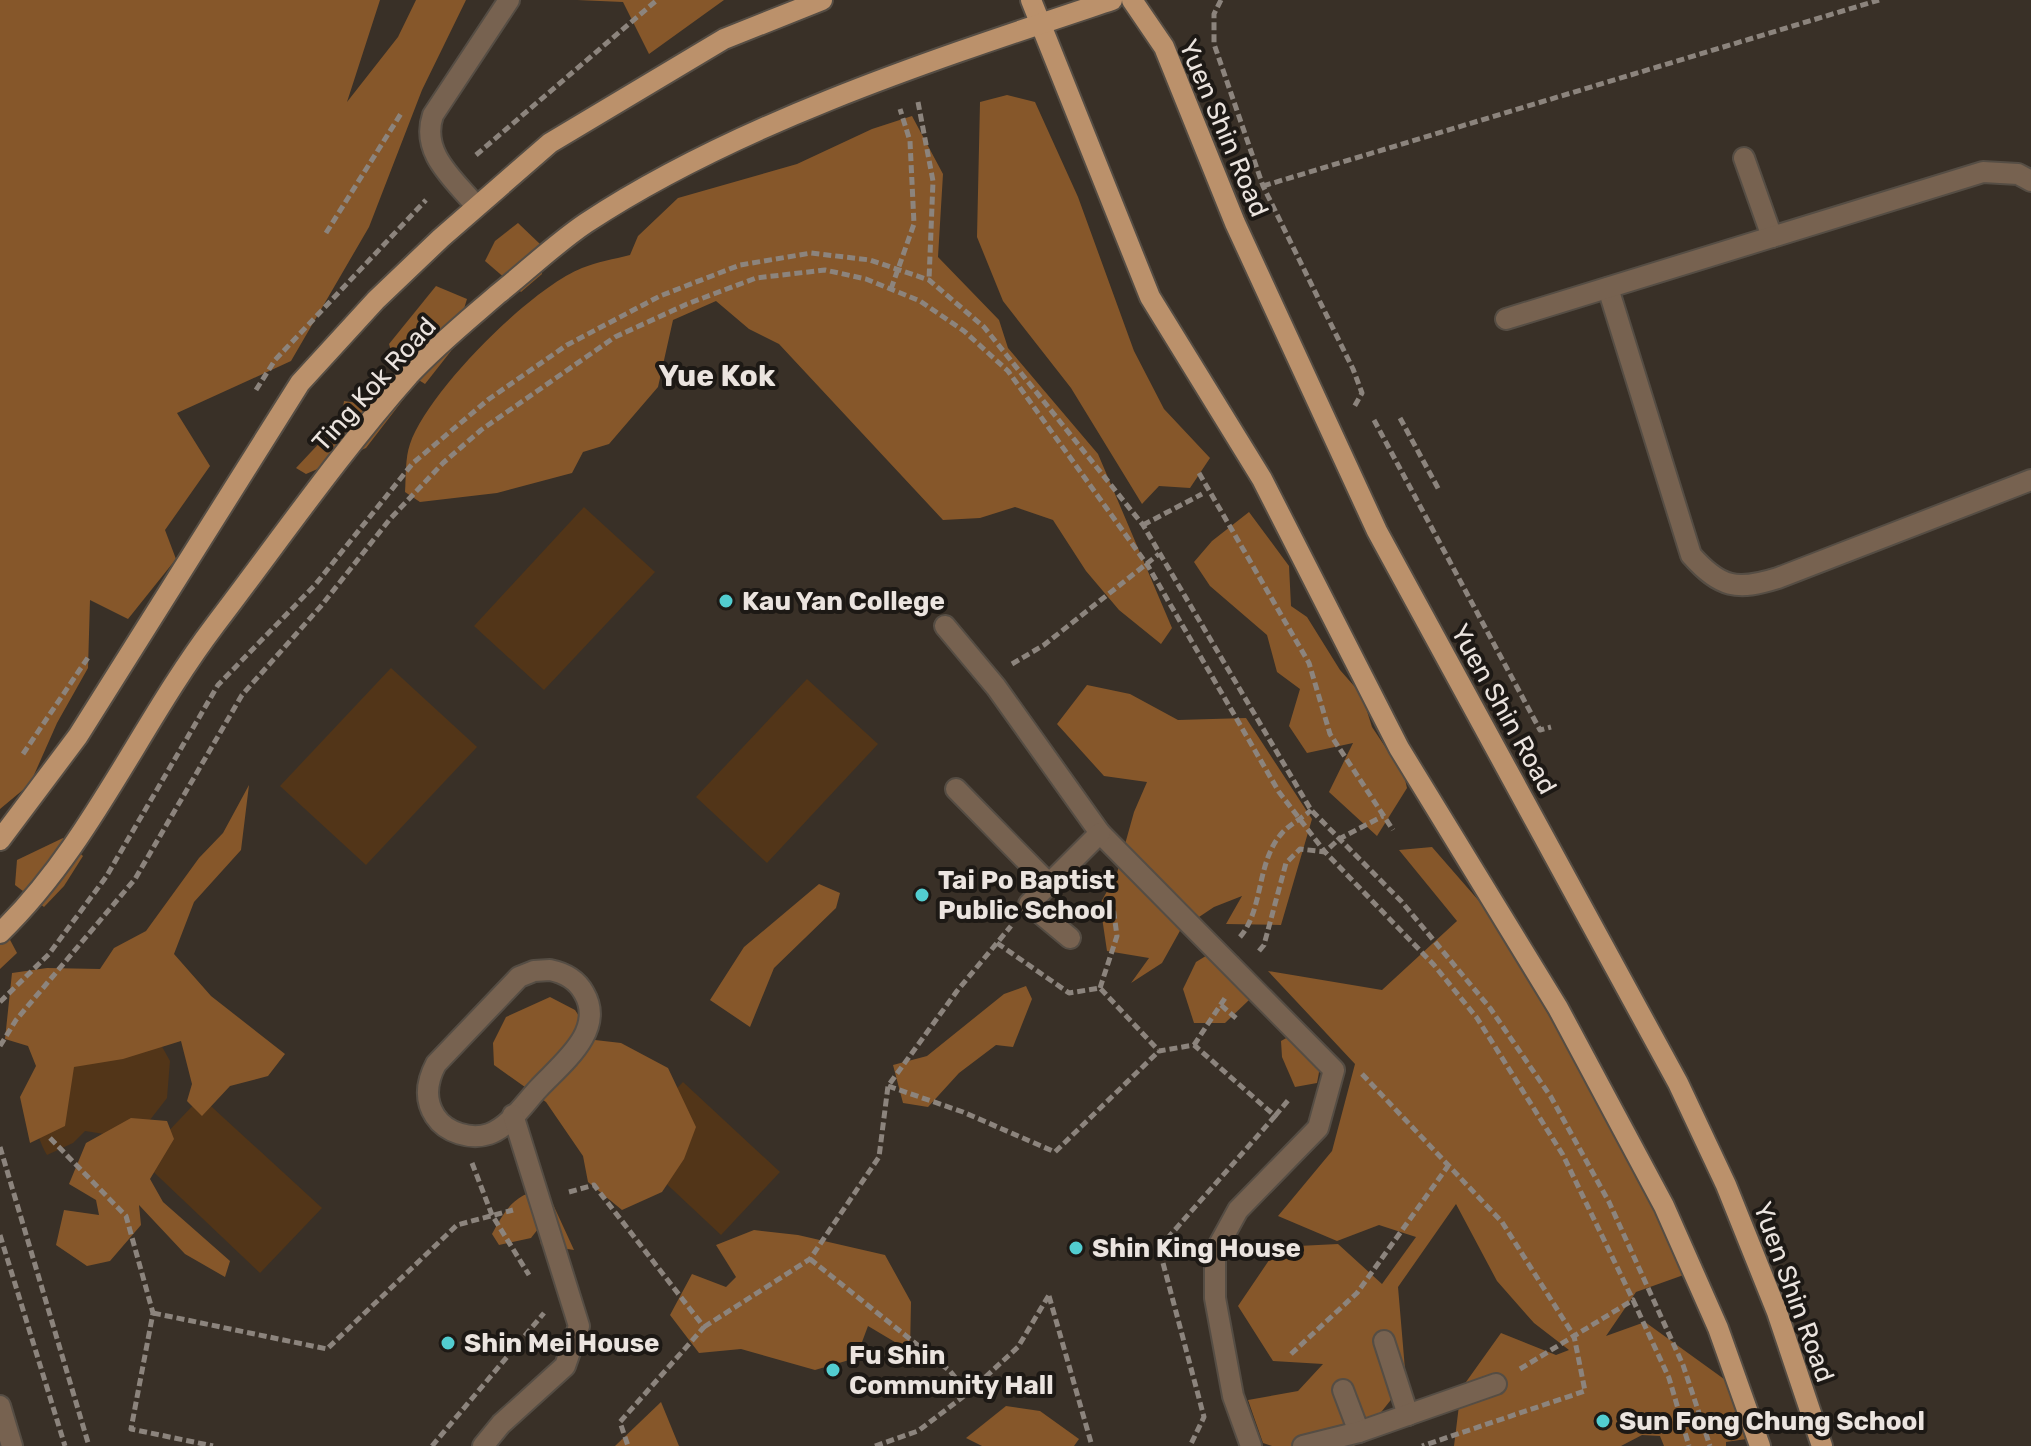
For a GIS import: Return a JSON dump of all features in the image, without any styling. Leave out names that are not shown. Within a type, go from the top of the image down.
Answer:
[{"type":"main road","name":"Ting Kok Road","points":[[0,840],[78,736],[300,383],[376,300],[476,206],[550,143],[724,39],[822,0]]},
{"type":"main road","points":[[1031,0],[1150,297],[1262,479],[1399,748],[1558,1008],[1657,1193],[1718,1328],[1760,1446]]},
{"type":"main road","name":"Ting Kok Road","points":[[0,933],[67,855],[151,718],[319,486],[411,373],[463,324],[586,224],[710,154],[823,104],[1112,0]]},
{"type":"main road","name":"Yuen Shin Road","points":[[1132,0],[1164,47],[1235,223],[1377,531],[1678,1083],[1726,1185],[1777,1312],[1822,1446]]},
{"type":"street","points":[[476,206],[433,152],[428,129],[433,115],[509,0]]},
{"type":"street","points":[[1744,158],[1772,237]]},
{"type":"street","points":[[1506,319],[1983,172],[2018,174],[2031,181]]},
{"type":"street","points":[[1608,288],[1691,555],[1705,571],[1726,584],[1747,588],[1778,578],[2031,480]]},
{"type":"street","points":[[945,626],[996,687],[1100,833],[1334,1070],[1318,1128],[1238,1210],[1215,1252],[1215,1298],[1233,1396],[1251,1446]]},
{"type":"street","points":[[956,789],[1049,884]]},
{"type":"street","points":[[1070,938],[1029,904],[1100,833]]},
{"type":"street","points":[[534,971],[558,972],[578,984],[586,996],[590,1024],[576,1048],[513,1115],[491,1134],[464,1135],[447,1129],[430,1105],[429,1078],[436,1064],[519,977],[534,971]]},
{"type":"street","points":[[483,1446],[501,1424],[565,1366],[579,1326],[513,1115]]},
{"type":"street","points":[[1384,1341],[1408,1415]]},
{"type":"street","points":[[1303,1446],[1359,1432],[1496,1384]]},
{"type":"street","points":[[1343,1390],[1359,1432]]},
{"type":"street","points":[[0,1406],[12,1446]]},
{"type":"path","points":[[476,155],[657,0]]},
{"type":"path","points":[[1221,0],[1214,14],[1214,44],[1263,186],[1353,369],[1362,393],[1354,407]]},
{"type":"path","points":[[1263,186],[1879,0]]},
{"type":"path","points":[[918,102],[933,181],[929,280]]},
{"type":"path","points":[[891,289],[914,224],[911,153],[900,109]]},
{"type":"path","points":[[418,208],[426,200]]},
{"type":"path","points":[[0,1002],[49,954],[106,877],[218,685],[315,585],[413,463],[489,399],[594,331],[660,296],[740,265],[811,253],[870,260],[929,280],[984,327],[1143,525],[1311,810],[1401,901],[1480,996],[1551,1097],[1649,1286],[1683,1365],[1710,1446]]},
{"type":"path","points":[[0,1046],[16,1020],[135,879],[242,695],[321,606],[390,519],[481,430],[615,337],[687,304],[756,278],[825,270],[866,279],[920,301],[964,331],[1008,371],[1148,566],[1279,792],[1325,852],[1434,965],[1477,1018],[1563,1155],[1669,1378],[1689,1446]]},
{"type":"path","points":[[1400,418],[1439,490]]},
{"type":"path","points":[[1374,420],[1540,730],[1551,727]]},
{"type":"path","points":[[1199,473],[1309,663],[1330,734],[1393,830]]},
{"type":"path","points":[[1143,525],[1202,494]]},
{"type":"path","points":[[1103,595],[1131,573],[1148,566],[1159,554]]},
{"type":"path","points":[[16,764],[97,645]]},
{"type":"path","points":[[1222,959],[1249,927],[1269,857],[1282,833],[1311,810]]},
{"type":"path","points":[[1257,953],[1264,945],[1286,863],[1300,849],[1325,852],[1339,839],[1383,816]]},
{"type":"path","points":[[1100,988],[1117,936],[1112,899]]},
{"type":"path","points":[[628,1446],[620,1422],[704,1327],[810,1259],[879,1157],[888,1086],[957,991],[1029,904]]},
{"type":"path","points":[[1242,936],[1268,965]]},
{"type":"path","points":[[997,943],[1069,993],[1100,988]]},
{"type":"path","points":[[888,1086],[963,1112],[1055,1152],[1159,1051],[1194,1045],[1239,975]]},
{"type":"path","points":[[1100,988],[1159,1051]]},
{"type":"path","points":[[1194,1045],[1275,1116]]},
{"type":"path","points":[[1352,1061],[1502,1222],[1574,1336],[1585,1391],[1422,1446]]},
{"type":"path","points":[[1190,1446],[1204,1417],[1159,1248],[1290,1098]]},
{"type":"path","points":[[464,1135],[492,1215],[534,1282]]},
{"type":"path","points":[[50,1138],[126,1216],[153,1313],[131,1429],[213,1446]]},
{"type":"path","points":[[0,1147],[89,1446]]},
{"type":"path","points":[[1291,1354],[1357,1293],[1448,1166]]},
{"type":"path","points":[[153,1313],[327,1349],[457,1225],[594,1185],[704,1327]]},
{"type":"path","points":[[0,1235],[65,1446]]},
{"type":"path","points":[[810,1259],[950,1371],[968,1393]]},
{"type":"path","points":[[875,1446],[918,1431],[968,1393],[1018,1347],[1049,1295],[1092,1446]]},
{"type":"path","points":[[1496,1384],[1633,1300]]},
{"type":"path","points":[[432,1446],[544,1316],[543,1306]]},
{"type":"shaded area","points":[[0,0],[380,0],[347,102],[398,37],[416,0],[466,0],[422,90],[369,227],[291,361],[177,413],[210,466],[165,530],[176,559],[128,619],[90,600],[88,668],[57,723],[30,784],[0,809]]},
{"type":"shaded area","points":[[577,0],[724,0],[649,54],[623,2]]},
{"type":"shaded area","points":[[1007,95],[1035,102],[1078,197],[1134,351],[1164,409],[1210,458],[1190,488],[1159,486],[1142,504],[1071,388],[1003,301],[977,237],[980,102]]},
{"type":"shaded area","points":[[912,116],[943,174],[938,257],[999,320],[1008,348],[1098,454],[1172,628],[1161,644],[1119,610],[1086,571],[1053,520],[1015,507],[980,518],[943,520],[779,344],[749,329],[716,301],[673,320],[658,387],[609,444],[583,452],[572,473],[497,493],[420,502],[405,492],[410,444],[437,397],[509,319],[560,279],[582,268],[630,255],[638,236],[678,198],[797,164],[872,129]]},
{"type":"shaded area","points":[[518,223],[541,245],[542,274],[521,292],[485,261],[495,241]]},
{"type":"shaded area","points":[[436,286],[467,299],[451,351],[425,384],[395,365],[389,344]]},
{"type":"shaded area","points":[[385,375],[406,396],[366,448],[306,474],[296,468],[341,420],[344,401],[358,403]]},
{"type":"shaded area","points":[[584,507],[655,572],[544,690],[474,626]]},
{"type":"shaded area","points":[[1249,512],[1289,566],[1291,606],[1307,617],[1340,670],[1362,695],[1372,727],[1404,775],[1407,788],[1377,836],[1329,792],[1353,743],[1307,753],[1289,726],[1300,689],[1277,672],[1267,635],[1210,586],[1194,562],[1212,541]]},
{"type":"shaded area","points":[[391,668],[477,747],[366,865],[280,786]]},
{"type":"shaded area","points":[[807,679],[878,744],[767,863],[696,797]]},
{"type":"shaded area","points":[[1087,685],[1130,694],[1178,720],[1246,718],[1312,819],[1281,925],[1226,924],[1242,896],[1214,907],[1181,929],[1162,963],[1131,983],[1149,958],[1107,951],[1100,904],[1117,873],[1134,812],[1147,782],[1104,776],[1057,724]]},
{"type":"shaded area","points":[[249,785],[241,850],[194,902],[174,954],[211,996],[285,1054],[268,1076],[230,1086],[202,1116],[187,1101],[192,1084],[181,1041],[123,1059],[74,1067],[65,1126],[30,1143],[20,1097],[36,1066],[28,1046],[5,1039],[12,973],[47,968],[100,969],[114,948],[146,931],[199,858],[223,833]]},
{"type":"shaded area","points":[[63,838],[83,856],[64,886],[44,907],[15,885],[17,860]]},
{"type":"shaded area","points":[[1432,847],[1486,909],[1626,1146],[1692,1272],[1636,1292],[1606,1336],[1645,1322],[1724,1379],[1767,1436],[1726,1442],[1726,1446],[1664,1446],[1660,1436],[1642,1435],[1621,1446],[1454,1446],[1461,1389],[1501,1333],[1556,1355],[1569,1350],[1534,1323],[1497,1281],[1456,1204],[1398,1287],[1406,1381],[1354,1446],[1272,1446],[1263,1443],[1248,1400],[1298,1391],[1323,1364],[1273,1361],[1238,1306],[1278,1247],[1338,1244],[1382,1284],[1416,1237],[1379,1225],[1337,1241],[1278,1216],[1332,1151],[1355,1064],[1268,971],[1382,990],[1457,921],[1399,850]]},
{"type":"shaded area","points":[[819,884],[840,893],[836,908],[774,968],[750,1027],[710,1000],[744,947]]},
{"type":"shaded area","points":[[0,921],[17,953],[0,969]]},
{"type":"shaded area","points":[[1222,946],[1239,957],[1249,1000],[1225,1023],[1194,1023],[1183,989],[1196,962]]},
{"type":"shaded area","points":[[1026,986],[1032,999],[1013,1047],[996,1045],[959,1073],[928,1107],[903,1103],[893,1065],[927,1056],[1004,994]]},
{"type":"shaded area","points":[[550,997],[575,1010],[595,1040],[621,1043],[668,1068],[696,1127],[684,1159],[662,1192],[622,1210],[588,1182],[583,1156],[546,1102],[494,1065],[493,1043],[506,1017]]},
{"type":"shaded area","points":[[1304,1028],[1324,1045],[1317,1083],[1295,1087],[1282,1057],[1281,1041]]},
{"type":"shaded area","points":[[155,1034],[170,1061],[167,1098],[146,1125],[117,1136],[85,1131],[73,1143],[47,1155],[35,1119],[36,1081]]},
{"type":"shaded area","points":[[683,1082],[780,1172],[721,1235],[624,1144]]},
{"type":"shaded area","points":[[201,1097],[322,1208],[260,1273],[141,1160]]},
{"type":"shaded area","points":[[131,1118],[167,1121],[174,1139],[150,1179],[163,1202],[230,1261],[225,1277],[185,1254],[139,1205],[141,1225],[110,1261],[87,1266],[56,1245],[64,1210],[99,1215],[96,1200],[69,1184],[86,1143]]},
{"type":"shaded area","points":[[546,1189],[574,1250],[541,1245],[538,1229],[531,1238],[499,1245],[492,1234],[507,1209],[526,1194]]},
{"type":"shaded area","points":[[754,1230],[798,1235],[885,1255],[911,1302],[910,1351],[868,1326],[856,1358],[815,1370],[741,1349],[699,1353],[670,1315],[692,1274],[726,1287],[736,1277],[716,1245]]},
{"type":"shaded area","points":[[661,1402],[679,1446],[615,1446]]},
{"type":"shaded area","points":[[1006,1406],[1040,1411],[1079,1439],[1074,1446],[982,1446],[966,1438]]},
{"type":"place","name":"Kau Yan College","points":[[726,601]]},
{"type":"place","name":"Tai Po Baptist Public School","points":[[922,895]]},
{"type":"place","name":"Shin King House","points":[[1076,1248]]},
{"type":"place","name":"Shin Mei House","points":[[448,1343]]},
{"type":"place","name":"Fu Shin Community Hall","points":[[833,1370]]},
{"type":"place","name":"Sun Fong Chung School","points":[[1603,1421]]},
{"type":"district","name":"Yue Kok","points":[[717,376]]}]
